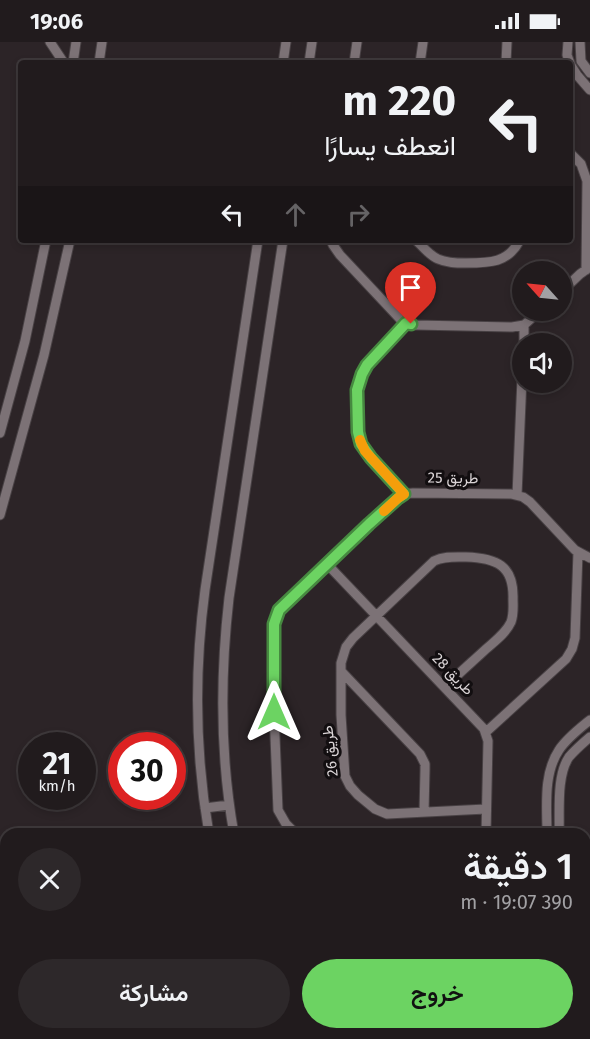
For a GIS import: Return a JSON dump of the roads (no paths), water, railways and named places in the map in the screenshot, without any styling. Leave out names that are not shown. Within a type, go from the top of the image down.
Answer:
[{"type":"street","points":[[50,42],[62,60]]},
{"type":"street","points":[[73,60],[76,42]]},
{"type":"street","points":[[99,60],[102,42]]},
{"type":"street","points":[[283,60],[286,42]]},
{"type":"street","points":[[309,60],[312,42]]},
{"type":"street","points":[[354,60],[357,42]]},
{"type":"street","points":[[420,60],[423,42]]},
{"type":"street","points":[[506,60],[507,42]]},
{"type":"street","points":[[568,42],[569,60]]},
{"type":"street","points":[[580,42],[581,61],[590,73]]},
{"type":"street","points":[[573,69],[590,90]]},
{"type":"street","points":[[572,282],[588,268],[587,181],[581,164],[573,156]]},
{"type":"street","points":[[0,433],[25,341],[44,243]]},
{"type":"street","points":[[0,515],[44,355],[69,243]]},
{"type":"street","points":[[208,828],[197,719],[202,611],[258,243]]},
{"type":"street","points":[[233,828],[224,759],[223,663],[227,618],[283,243]]},
{"type":"street","points":[[333,243],[340,255],[406,323],[512,327],[524,325],[529,321]]},
{"type":"street","points":[[419,243],[440,260],[454,263],[485,263],[500,260],[507,256],[518,243]]},
{"type":"street","points":[[289,828],[278,810],[274,712],[274,624],[284,604],[404,494],[361,444],[358,432],[357,390],[367,365],[406,323]]},
{"type":"street","points":[[524,325],[524,333]]},
{"type":"street","points":[[521,393],[517,495],[536,507],[578,552],[590,558]]},
{"type":"street","name":"طريق 25","points":[[404,494],[517,495]]},
{"type":"street","points":[[486,828],[488,741],[486,732],[566,658],[572,649],[575,638],[578,552]]},
{"type":"street","points":[[376,615],[429,565],[439,559],[480,557],[495,561],[505,568],[512,581],[513,590],[513,611],[510,622],[500,636],[445,687]]},
{"type":"street","name":"طريق 28","points":[[327,564],[486,732]]},
{"type":"street","name":"طريق 26","points":[[376,615],[349,643],[343,655],[341,715],[345,771],[350,786],[375,809],[383,813],[486,809]]},
{"type":"street","points":[[341,671],[420,754],[425,764],[424,812]]},
{"type":"street","points":[[547,828],[548,788],[554,759],[566,742],[590,720]]},
{"type":"street","points":[[559,828],[564,767],[574,751],[590,737]]},
{"type":"street","points":[[205,808],[229,805]]}]
